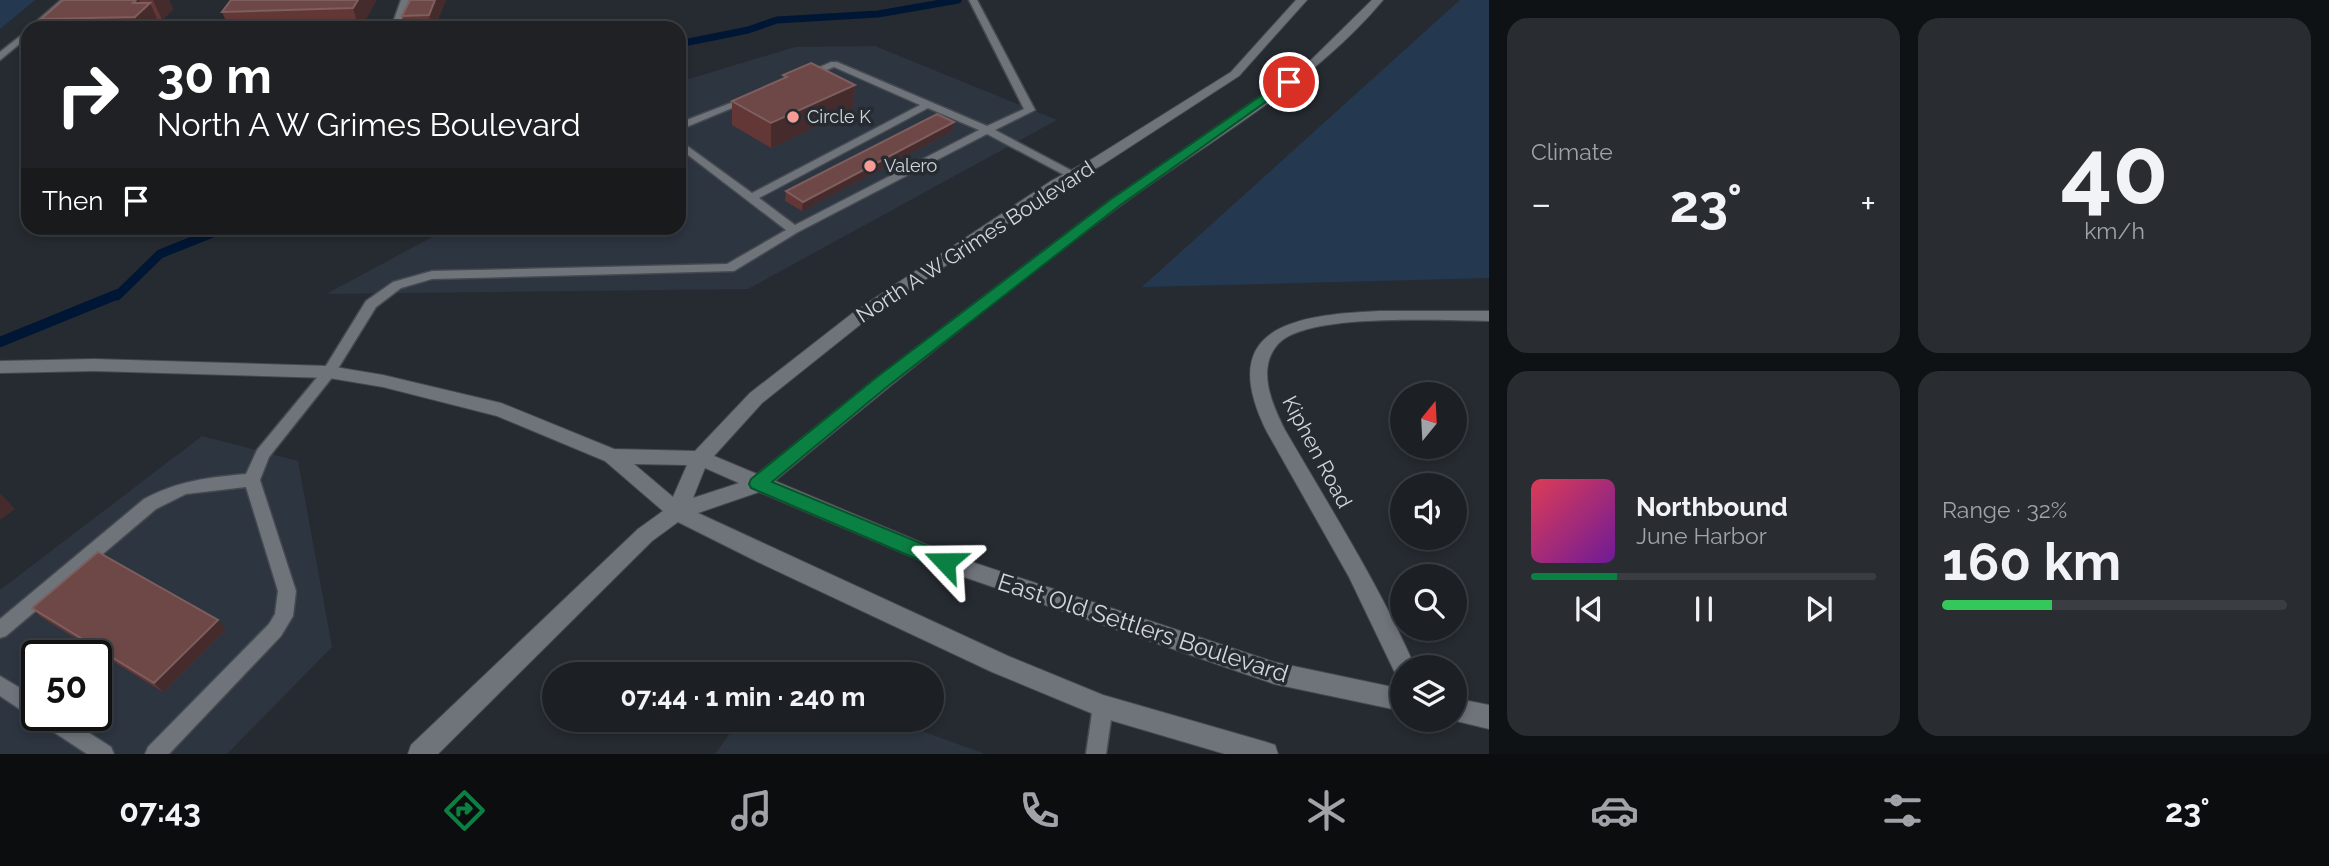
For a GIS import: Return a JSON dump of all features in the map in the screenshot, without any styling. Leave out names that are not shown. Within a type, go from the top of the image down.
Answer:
[{"type":"main road","name":"North A W Grimes Boulevard","points":[[677,512],[700,458],[757,398],[860,316],[1056,184],[1074,176],[1235,74],[1302,0]]},
{"type":"main road","name":"North A W Grimes Boulevard","points":[[420,754],[620,558],[677,512],[758,484],[882,382],[1115,203],[1311,66],[1378,0]]},
{"type":"main road","name":"Kiphen Road","points":[[1399,655],[1388,629],[1272,421],[1258,383],[1260,357],[1279,334],[1312,322],[1356,318],[1489,316]]},
{"type":"main road","name":"East Old Settlers Boulevard","points":[[0,367],[94,365],[329,372],[383,381],[501,410],[612,456],[677,512],[765,556],[1000,664],[1102,706],[1266,754]]},
{"type":"main road","name":"East Old Settlers Boulevard","points":[[612,456],[700,458],[945,562],[1261,669],[1390,697]]},
{"type":"main road","points":[[1467,713],[1489,717]]},
{"type":"lane","points":[[41,21],[66,0]]},
{"type":"lane","points":[[398,21],[405,0]]},
{"type":"lane","points":[[156,754],[275,630],[284,616],[287,591],[252,480],[262,454],[329,372],[371,304],[397,285],[432,275],[730,268],[794,230],[1030,110],[974,0]]},
{"type":"lane","points":[[0,57],[21,39]]},
{"type":"lane","points":[[796,80],[834,64],[987,130],[1074,176]]},
{"type":"lane","points":[[686,124],[757,95]]},
{"type":"lane","points":[[751,198],[928,105]]},
{"type":"lane","points":[[686,148],[794,230]]},
{"type":"lane","points":[[0,630],[150,503],[169,491],[191,485],[252,480]]},
{"type":"lane","points":[[0,685],[21,699]]},
{"type":"lane","points":[[1096,754],[1102,706]]},
{"type":"lane","points":[[70,731],[104,754]]},
{"type":"shaded area","points":[[0,0],[35,0],[0,29]]},
{"type":"shaded area","points":[[1460,0],[1489,0],[1489,278],[1142,287]]},
{"type":"shaded area","points":[[875,46],[1057,120],[748,289],[326,294],[436,235],[686,235],[686,80],[795,47]]},
{"type":"shaded area","points":[[202,436],[298,461],[332,647],[227,754],[0,754],[0,590]]},
{"type":"shaded area","points":[[731,732],[925,732],[985,754],[715,754]]},
{"type":"building","points":[[63,0],[136,0],[133,3],[150,3],[135,17],[41,19]]},
{"type":"building","points":[[231,0],[358,0],[353,8],[222,12]]},
{"type":"building","points":[[410,0],[435,0],[429,15],[402,16]]},
{"type":"building","points":[[811,63],[855,85],[771,123],[732,101],[787,77],[783,75]]},
{"type":"building","points":[[937,114],[954,122],[803,202],[786,191]]},
{"type":"building","points":[[98,552],[218,620],[154,683],[112,657],[112,640],[84,640],[32,608]]},
{"type":"waterway","points":[[686,43],[748,30],[777,20],[878,14],[958,0]]},
{"type":"waterway","points":[[117,296],[160,254],[208,235]]},
{"type":"waterway","points":[[0,342],[118,294]]},
{"type":"place","name":"Circle K","points":[[793,117]]},
{"type":"place","name":"Valero","points":[[870,166]]},
{"type":"route","points":[[945,562],[758,484],[882,382],[1115,203],[1289,82]]}]
